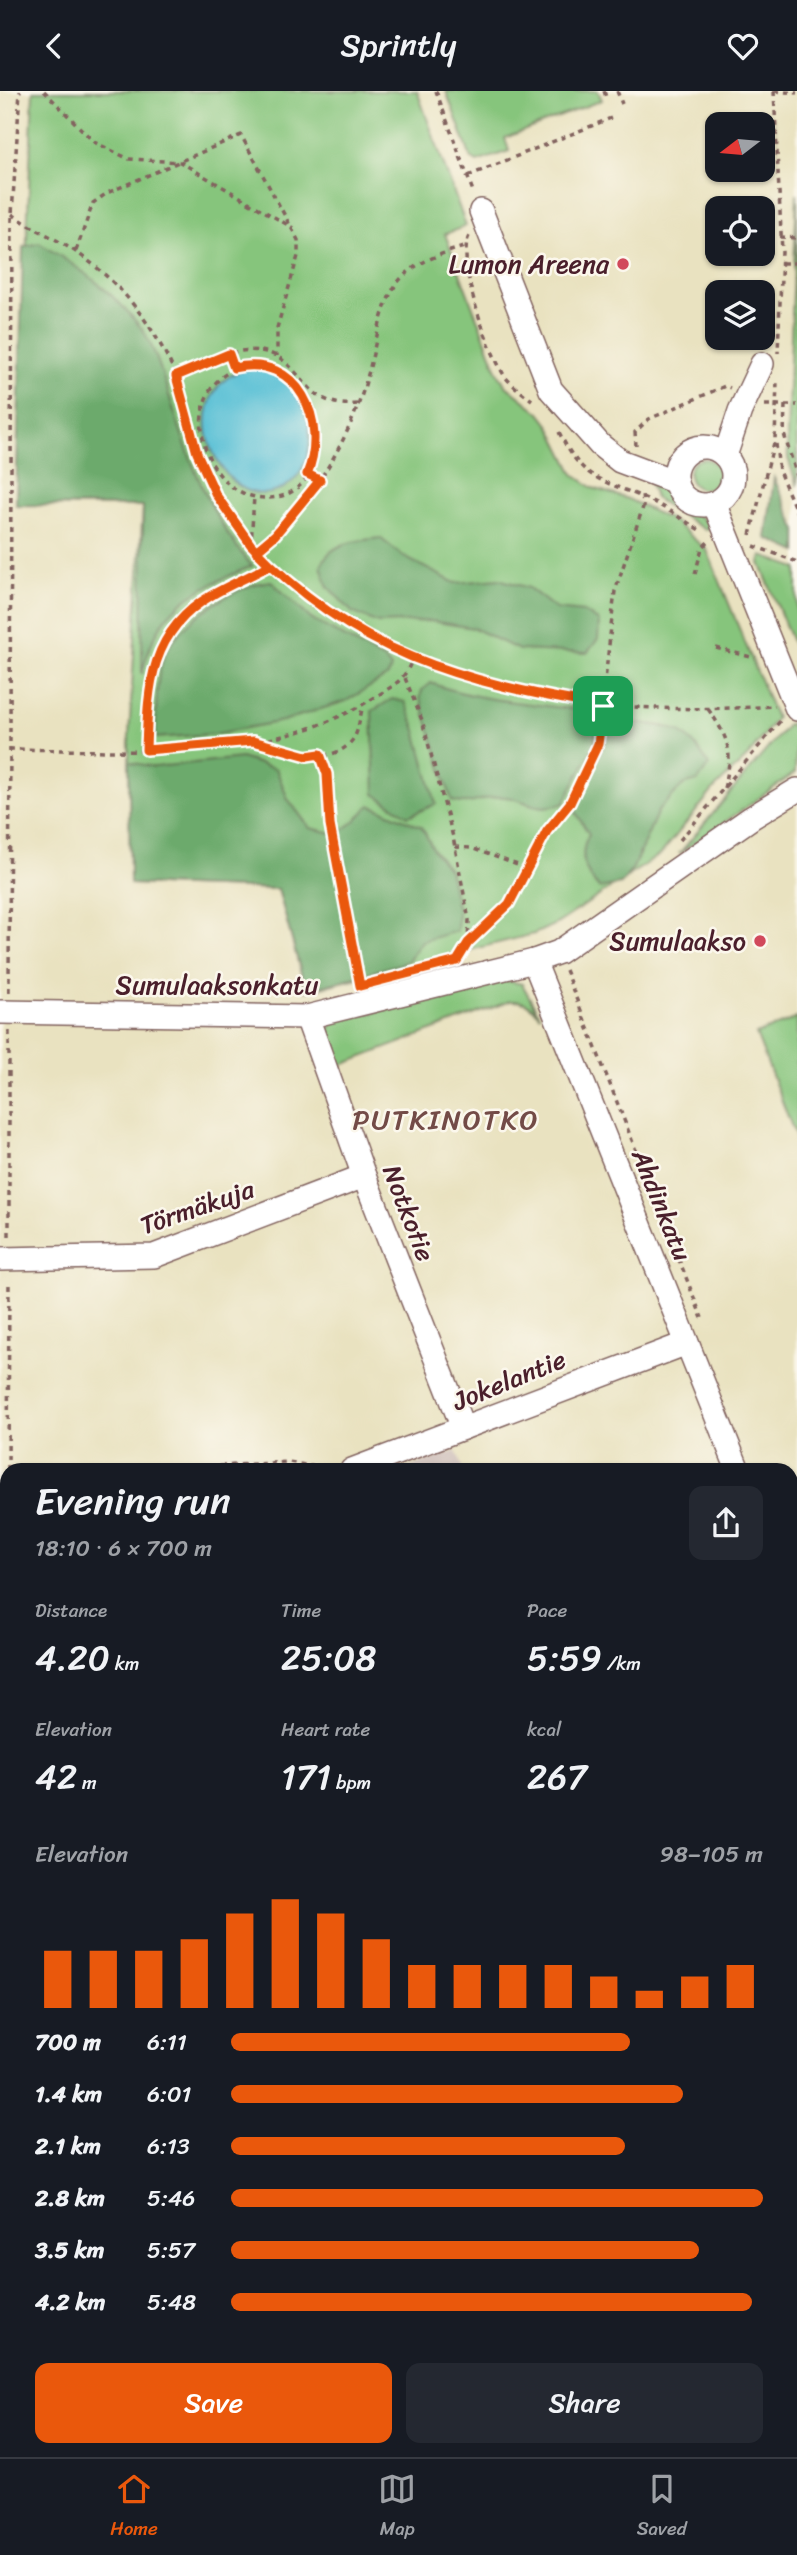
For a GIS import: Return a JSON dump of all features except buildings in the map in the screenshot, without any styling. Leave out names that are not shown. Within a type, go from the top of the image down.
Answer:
[{"type":"street","points":[[481,211],[551,390],[600,445],[620,461],[676,482],[691,502],[714,503],[731,488],[733,478],[725,456],[747,398],[773,366]]},
{"type":"street","points":[[676,482],[676,469],[686,453],[704,447],[725,456]]},
{"type":"street","points":[[714,503],[788,710]]},
{"type":"street","name":"Sumulaaksonkatu","points":[[6,1011],[307,1017],[534,961],[559,952],[751,818],[797,790]]},
{"type":"street","name":"Ahdinkatu","points":[[534,961],[735,1463]]},
{"type":"street","name":"Notkotie","points":[[307,1017],[364,1176],[463,1428]]},
{"type":"street","name":"Törmäkuja","points":[[6,1258],[154,1256],[364,1176]]},
{"type":"street","name":"Jokelantie","points":[[370,1463],[687,1343]]},
{"type":"path","points":[[8,1463],[6,1011],[12,214],[20,91]]},
{"type":"path","points":[[44,91],[94,142],[130,159],[180,162],[294,229]]},
{"type":"path","points":[[604,91],[607,100]]},
{"type":"path","points":[[617,91],[622,104]]},
{"type":"path","points":[[797,93],[774,91],[781,263],[773,366],[775,439],[779,471],[797,513]]},
{"type":"path","points":[[468,176],[611,118]]},
{"type":"path","points":[[76,251],[93,203],[107,193],[241,135],[298,240],[298,256],[281,307],[277,356]]},
{"type":"path","points":[[12,214],[76,251],[112,279],[142,316],[176,376],[197,453],[216,495],[256,551],[293,586],[327,610],[412,660],[474,680],[603,706],[788,710]]},
{"type":"path","points":[[780,237],[797,238]]},
{"type":"path","points":[[256,551],[275,535],[332,461],[357,404],[391,294],[399,280],[420,264],[464,247]]},
{"type":"path","points":[[781,263],[797,263]]},
{"type":"path","points":[[176,376],[229,354],[256,351],[277,356],[288,363],[319,399],[332,403],[357,404]]},
{"type":"path","points":[[229,354],[234,368]]},
{"type":"path","points":[[248,365],[268,366],[289,379],[302,395],[316,431],[315,449],[307,474],[288,493],[267,498],[254,496],[229,484],[217,471],[206,450],[201,414],[204,398],[211,386],[234,368],[248,365]]},
{"type":"path","points":[[469,958],[457,961],[468,943],[509,904],[547,831],[570,803],[598,744],[615,591],[643,507],[635,432],[649,419],[725,386],[747,398]]},
{"type":"path","points":[[302,395],[311,390]]},
{"type":"path","points":[[785,405],[784,434],[797,476]]},
{"type":"path","points":[[776,407],[797,405]]},
{"type":"path","points":[[775,439],[760,505],[747,543],[797,562]]},
{"type":"path","points":[[197,453],[206,450]]},
{"type":"path","points":[[307,474],[320,480]]},
{"type":"path","points":[[251,545],[254,496]]},
{"type":"path","points":[[695,574],[702,548],[710,540]]},
{"type":"path","points":[[146,750],[147,701],[155,661],[171,629],[210,597],[270,565]]},
{"type":"path","points":[[716,648],[761,660]]},
{"type":"path","points":[[9,750],[146,750],[253,741],[321,726],[405,678],[412,660]]},
{"type":"path","points":[[405,678],[422,720],[455,847],[469,920],[468,943]]},
{"type":"path","points":[[253,741],[307,756],[341,749],[354,737],[363,704]]},
{"type":"path","points":[[708,709],[725,733],[731,764],[724,790]]},
{"type":"path","points":[[676,846],[788,710]]},
{"type":"path","points":[[320,754],[327,774],[330,825],[360,986],[372,983]]},
{"type":"path","points":[[455,847],[471,848],[527,868]]},
{"type":"path","points":[[562,963],[702,1320]]},
{"type":"shaded area","points":[[456,1451],[460,1463],[421,1463]]},
{"type":"green space","points":[[33,91],[417,91],[466,226],[445,234],[505,385],[540,413],[550,426],[574,474],[593,488],[628,499],[673,521],[707,550],[776,718],[749,755],[714,789],[661,854],[558,923],[534,934],[306,991],[278,889],[130,884],[129,736],[143,506],[16,505]]},
{"type":"green space","points":[[446,91],[598,91],[602,100],[505,138],[509,151],[477,162],[471,158]]},
{"type":"green space","points":[[797,194],[797,486],[788,458],[787,434]]},
{"type":"green space","points":[[39,243],[95,281],[120,303],[142,329],[156,358],[189,455],[206,494],[226,531],[252,566],[211,584],[180,604],[157,632],[142,674],[143,506],[16,505],[23,247]]},
{"type":"green space","points":[[704,459],[715,463],[719,474],[715,485],[704,489],[693,485],[689,474],[693,463]]},
{"type":"green space","points":[[774,478],[797,531],[797,552],[766,538]]},
{"type":"green space","points":[[650,481],[667,486],[675,501],[700,517],[710,529],[705,530],[655,498]]},
{"type":"green space","points":[[380,538],[404,557],[455,583],[499,579],[529,588],[556,609],[584,612],[599,621],[598,639],[587,653],[519,650],[473,628],[431,621],[378,623],[352,612],[328,587],[321,566],[325,558],[338,547],[354,541]]},
{"type":"green space","points":[[762,556],[797,568],[797,654],[760,563]]},
{"type":"green space","points":[[271,581],[311,619],[384,659],[391,668],[388,676],[346,701],[283,721],[215,734],[155,738],[160,671],[168,648],[178,634],[223,598],[256,584]]},
{"type":"green space","points":[[431,683],[489,698],[590,711],[597,720],[594,746],[564,803],[544,807],[504,797],[470,803],[452,801],[420,698],[422,690]]},
{"type":"green space","points":[[392,699],[405,702],[415,727],[436,804],[408,816],[375,794],[372,711]]},
{"type":"green space","points":[[639,723],[664,726],[681,733],[695,745],[709,765],[698,781],[683,785],[658,811],[633,868],[621,884],[599,888],[584,863],[584,849],[589,834],[573,808],[605,741],[614,729]]},
{"type":"green space","points":[[789,723],[797,738],[795,773],[679,854]]},
{"type":"green space","points":[[241,758],[276,769],[288,799],[310,828],[337,834],[355,821],[370,805],[422,827],[434,851],[449,869],[458,911],[457,931],[422,941],[407,962],[306,991],[278,889],[130,884],[129,762],[155,767]]},
{"type":"green space","points":[[504,980],[522,984],[540,1016],[527,1004],[510,1001],[344,1064],[338,1071],[327,1040],[327,1034],[334,1022]]},
{"type":"green space","points":[[797,1018],[797,1140],[756,1034]]},
{"type":"water","points":[[247,369],[267,371],[284,381],[293,391],[307,417],[310,443],[304,465],[292,482],[275,492],[255,493],[235,483],[217,460],[207,433],[209,405],[214,393],[233,374]]},
{"type":"place","name":"Lumon Areena","points":[[623,264]]},
{"type":"place","name":"Sumulaakso","points":[[760,941]]},
{"type":"district","name":"PUTKINOTKO","points":[[446,1119]]},
{"type":"route","points":[[603,706],[474,680],[412,660],[367,636],[293,586],[262,557],[256,551],[241,534],[216,495],[197,453],[176,376],[229,354],[234,368],[258,364],[278,371],[296,386],[311,413],[316,431],[315,449],[307,474],[320,480],[275,535],[256,551],[262,557],[270,565],[210,597],[171,629],[155,661],[147,701],[146,750],[184,749],[253,741],[285,752],[307,756],[320,754],[327,774],[330,825],[360,986],[457,961],[468,943],[509,904],[547,831],[570,803],[598,744],[603,706]]}]
